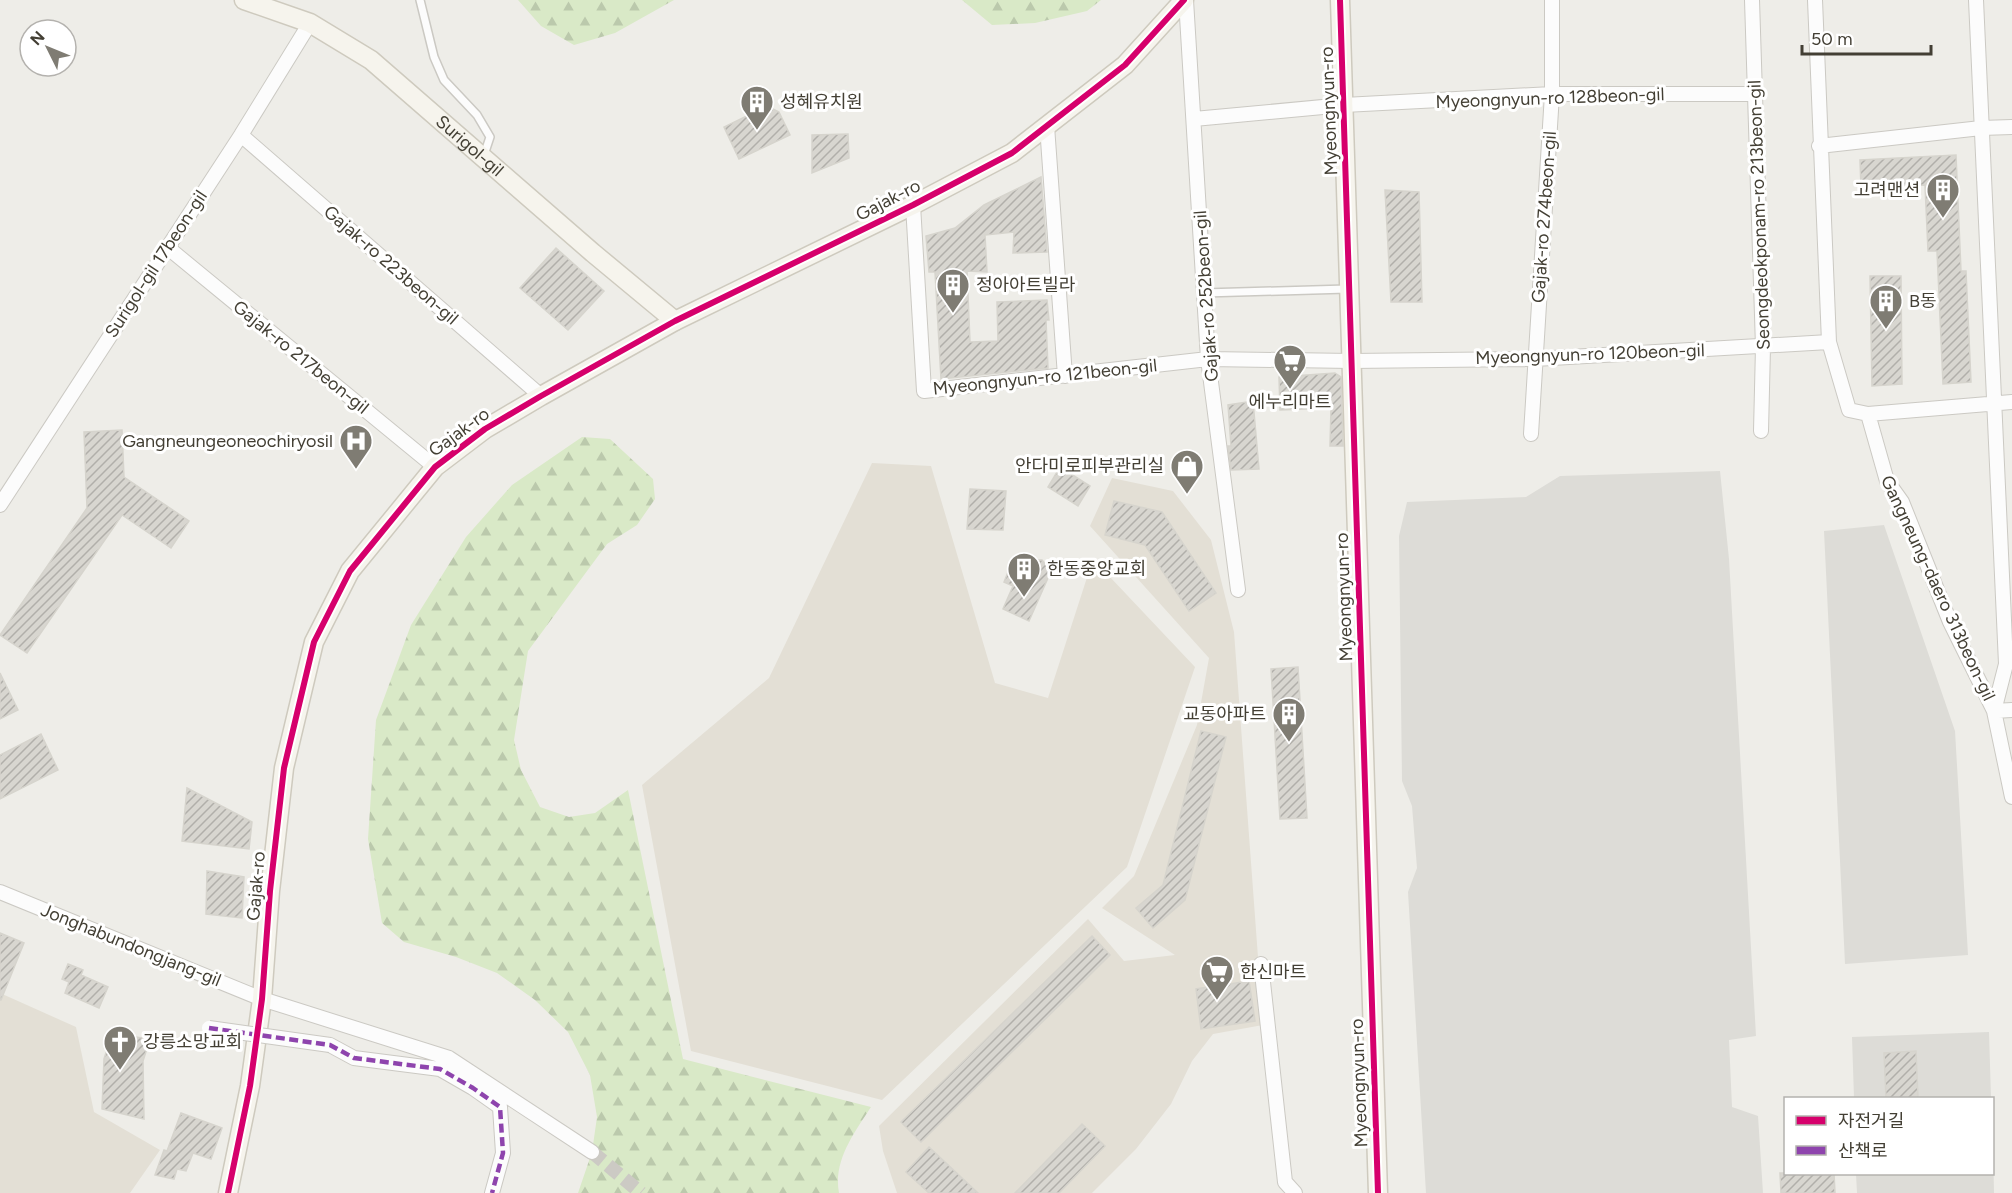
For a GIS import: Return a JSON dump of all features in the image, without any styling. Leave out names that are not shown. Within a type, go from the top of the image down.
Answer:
[{"type":"street","name":"Surigol-gil","points":[[244,0],[310,22],[371,60],[675,321]]},
{"type":"street","name":"Gajak-ro 252beon-gil","points":[[1185,0],[1209,359],[1238,590]]},
{"type":"street","name":"Gajak-ro","points":[[228,1193],[250,1086],[262,999],[270,891],[284,768],[314,642],[350,571],[435,467],[485,429],[675,321],[914,205],[1012,153],[1125,65],[1185,0]]},
{"type":"street","name":"Myeongnyun-ro","points":[[1340,0],[1378,1193]]},
{"type":"street","name":"Gajak-ro 274beon-gil","points":[[1531,434],[1552,94],[1552,0]]},
{"type":"street","name":"Seongdeokponam-ro 213beon-gil","points":[[1752,0],[1763,347],[1761,431]]},
{"type":"street","points":[[1815,0],[1819,146],[1829,342],[1850,410],[1868,414],[2012,402]]},
{"type":"street","points":[[1976,0],[2006,664],[1994,711],[2012,710]]},
{"type":"street","name":"Surigol-gil 17beon-gil","points":[[0,505],[241,135],[310,22]]},
{"type":"street","name":"Myeongnyun-ro 128beon-gil","points":[[1194,118],[1344,105],[1552,94],[1756,94]]},
{"type":"street","points":[[1047,126],[1065,376]]},
{"type":"street","points":[[1819,146],[1981,128],[2012,127]]},
{"type":"street","name":"Gajak-ro 223beon-gil","points":[[241,135],[541,396]]},
{"type":"street","name":"Myeongnyun-ro 121beon-gil","points":[[914,205],[924,391],[1209,359],[1352,361]]},
{"type":"street","name":"Gajak-ro 217beon-gil","points":[[168,247],[435,467]]},
{"type":"street","name":"Myeongnyun-ro 120beon-gil","points":[[1352,361],[1535,359],[1829,342]]},
{"type":"street","name":"Gangneung-daero 313beon-gil","points":[[1868,414],[1887,481],[1902,502],[1950,622],[1994,711],[2012,797]]},
{"type":"street","name":"Jonghabundongjang-gil","points":[[0,892],[262,999],[449,1058],[592,1152]]},
{"type":"street","points":[[1261,964],[1285,1182],[1295,1193]]},
{"type":"street","points":[[209,1028],[330,1045],[354,1058],[440,1069],[473,1088],[500,1107],[503,1153],[492,1193]]},
{"type":"lane","points":[[420,0],[434,57],[444,80],[477,115],[490,137],[483,157]]},
{"type":"lane","points":[[1204,293],[1349,289]]},
{"type":"shaded area","points":[[872,463],[931,466],[995,683],[1048,698],[1093,559],[1195,667],[1127,867],[882,1100],[691,1051],[642,785],[769,678]]},
{"type":"shaded area","points":[[1720,471],[1729,559],[1756,1036],[1729,1040],[1732,1107],[1758,1116],[1763,1193],[1426,1193],[1408,892],[1417,868],[1412,806],[1402,781],[1399,536],[1407,502],[1526,497],[1560,476]]},
{"type":"shaded area","points":[[1112,478],[1173,491],[1211,540],[1234,632],[1263,1025],[1213,1034],[1192,1061],[1171,1104],[1136,1149],[1092,1193],[897,1193],[883,1151],[879,1126],[1088,919],[1124,961],[1175,955],[1102,908],[1134,876],[1197,725],[1209,658],[1090,526]]},
{"type":"shaded area","points":[[1884,525],[1955,731],[1968,955],[1845,964],[1824,531]]},
{"type":"shaded area","points":[[0,993],[76,1027],[94,1112],[160,1150],[130,1193],[0,1193]]},
{"type":"shaded area","points":[[1989,1032],[1991,1097],[1854,1097],[1852,1037]]},
{"type":"shaded area","points":[[1856,1175],[1994,1175],[1994,1193],[1857,1193]]},
{"type":"green space","points":[[518,0],[674,0],[615,33],[574,45],[541,26]]},
{"type":"green space","points":[[962,0],[1101,0],[1087,11],[1035,23],[992,25]]},
{"type":"green space","points":[[582,437],[610,439],[653,479],[655,499],[637,525],[607,544],[528,651],[514,740],[521,770],[540,807],[569,817],[595,813],[628,790],[683,1059],[871,1107],[846,1148],[839,1170],[839,1193],[578,1193],[592,1152],[597,1117],[590,1075],[568,1032],[535,1000],[497,973],[456,957],[404,942],[382,923],[368,839],[376,720],[411,625],[466,537],[512,485]]},
{"type":"building","name":"성혜유치원","points":[[767,106],[779,112],[790,135],[739,159],[724,127]]},
{"type":"building","points":[[848,134],[849,158],[812,173],[812,135]]},
{"type":"building","points":[[1956,155],[1961,271],[1966,271],[1971,382],[1943,384],[1937,251],[1928,251],[1925,185],[1861,188],[1860,160]]},
{"type":"building","points":[[1041,177],[1047,252],[1013,253],[1014,232],[985,235],[987,272],[967,271],[970,342],[998,341],[997,302],[1047,300],[1048,368],[941,379],[935,272],[929,272],[926,236],[955,228],[984,205]]},
{"type":"building","points":[[1385,190],[1419,192],[1422,302],[1391,302]]},
{"type":"building","points":[[556,248],[604,291],[568,330],[520,288]]},
{"type":"building","name":"B동","points":[[1870,276],[1901,276],[1902,384],[1872,386]]},
{"type":"building","points":[[1335,373],[1341,377],[1343,446],[1330,446],[1331,408],[1280,410],[1279,377]]},
{"type":"building","points":[[1253,401],[1259,469],[1231,470],[1228,446],[1231,446],[1228,405]]},
{"type":"building","points":[[122,430],[124,477],[189,521],[171,548],[122,515],[27,653],[0,635],[87,508],[84,432]]},
{"type":"building","points":[[1060,467],[1090,486],[1078,506],[1048,487]]},
{"type":"building","points":[[970,489],[1006,491],[1003,530],[967,529]]},
{"type":"building","points":[[1114,501],[1162,512],[1216,593],[1189,611],[1145,545],[1105,535]]},
{"type":"building","name":"한동중앙교회","points":[[1026,560],[1042,560],[1051,571],[1029,621],[1003,609],[1013,586],[1004,582],[1010,567],[1021,572]]},
{"type":"building","name":"교동아파트","points":[[1298,667],[1307,818],[1280,819],[1271,669]]},
{"type":"building","points":[[0,673],[18,710],[0,719]]},
{"type":"building","points":[[1201,731],[1226,737],[1185,900],[1153,928],[1136,908],[1163,885]]},
{"type":"building","points":[[41,734],[58,770],[0,799],[0,755]]},
{"type":"building","points":[[187,788],[252,822],[249,849],[182,841]]},
{"type":"building","points":[[207,871],[244,877],[242,918],[206,914]]},
{"type":"building","points":[[0,933],[24,943],[1,1000],[0,1000]]},
{"type":"building","points":[[1092,936],[1110,955],[921,1142],[901,1122]]},
{"type":"building","points":[[68,964],[83,970],[81,975],[108,987],[99,1008],[65,993],[69,982],[62,979]]},
{"type":"building","points":[[1249,981],[1255,1021],[1201,1029],[1196,989]]},
{"type":"building","points":[[112,1034],[150,1039],[143,1061],[144,1119],[102,1109],[104,1059]]},
{"type":"building","points":[[1916,1051],[1918,1097],[1886,1097],[1884,1053]]},
{"type":"building","points":[[181,1113],[222,1128],[211,1159],[193,1153],[186,1171],[177,1169],[174,1179],[155,1175],[164,1150],[167,1151]]},
{"type":"building","points":[[1082,1124],[1105,1146],[1059,1193],[1015,1193]]},
{"type":"building","points":[[929,1147],[978,1193],[929,1193],[906,1172]]},
{"type":"building","points":[[1780,1173],[1784,1175],[1834,1175],[1835,1193],[1781,1193]]},
{"type":"tunnel","points":[[592,1152],[641,1193]]},
{"type":"marked path","points":[[209,1028],[330,1045],[354,1058],[440,1069],[473,1088],[500,1107],[503,1153],[492,1193]]},
{"type":"cycle path","points":[[228,1193],[250,1086],[262,999],[270,891],[284,768],[314,642],[350,571],[435,467],[485,429],[675,321],[913,205],[1012,153],[1125,65],[1184,0]]},
{"type":"cycle path","points":[[1340,0],[1378,1193]]},
{"type":"place","name":"성혜유치원","points":[[757,131]]},
{"type":"place","name":"고려맨션","points":[[1943,219]]},
{"type":"place","name":"정아아트빌라","points":[[953,314]]},
{"type":"place","name":"B동","points":[[1886,330]]},
{"type":"place","name":"에누리마트","points":[[1290,390]]},
{"type":"place","name":"Gangneungeoneochiryosil","points":[[356,470]]},
{"type":"place","name":"안다미로피부관리실","points":[[1187,495]]},
{"type":"place","name":"한동중앙교회","points":[[1024,598]]},
{"type":"place","name":"교동아파트","points":[[1289,743]]},
{"type":"place","name":"한신마트","points":[[1217,1001]]},
{"type":"place","name":"강릉소망교회","points":[[120,1071]]}]
